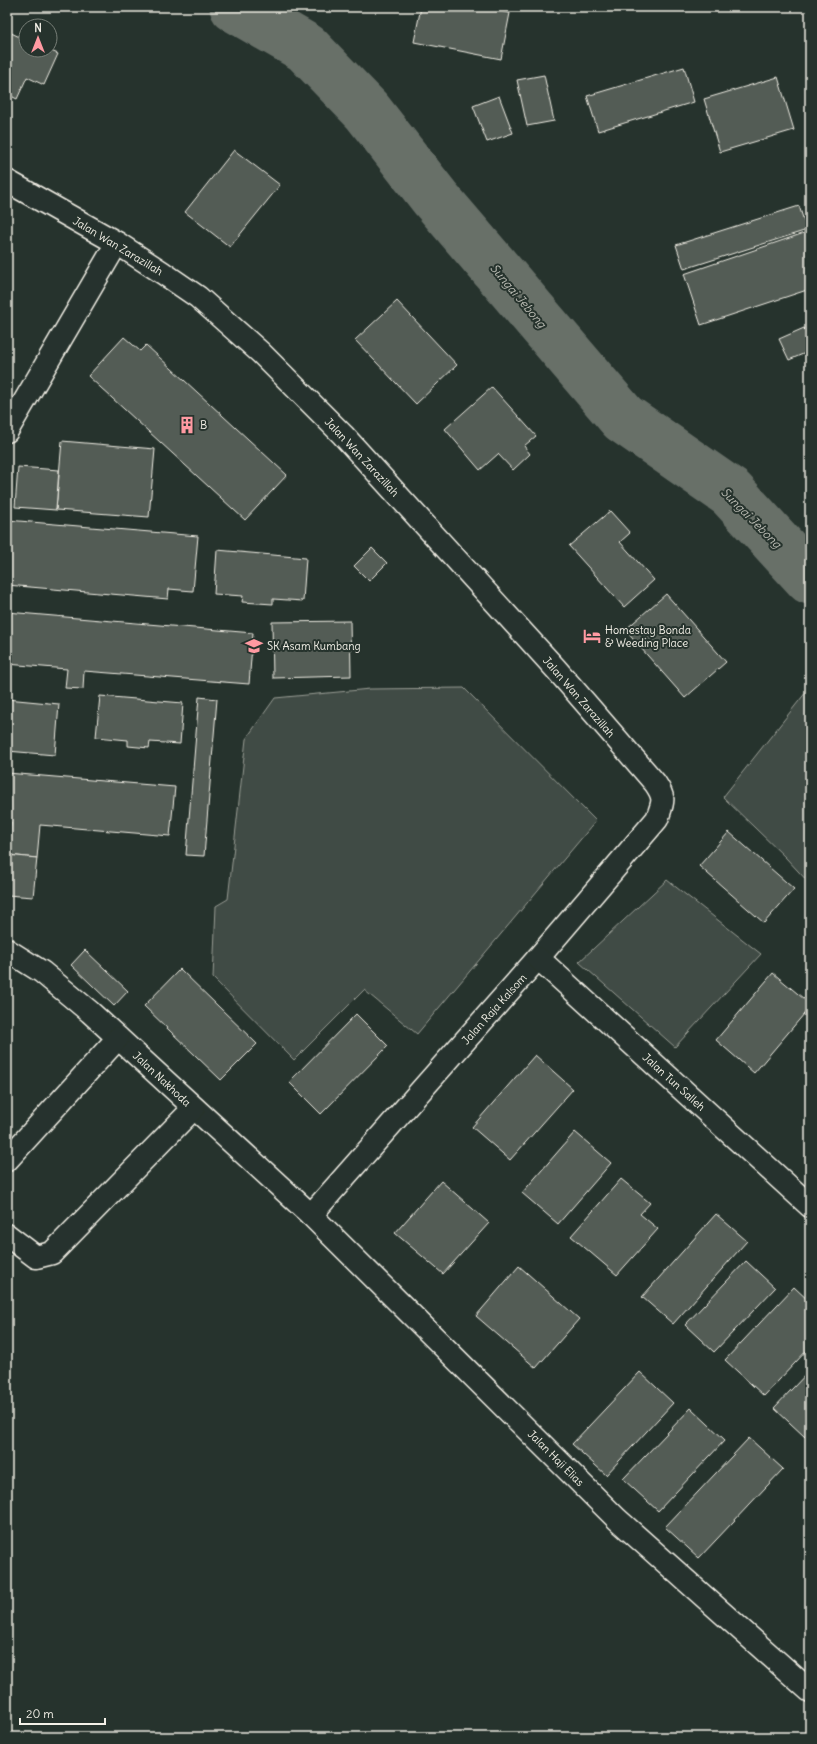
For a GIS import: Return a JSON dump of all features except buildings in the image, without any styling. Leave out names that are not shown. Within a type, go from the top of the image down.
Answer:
[{"type":"street","name":"Jalan Wan Zarazillah","points":[[7,181],[116,243],[198,297],[261,352],[343,435],[556,669],[655,783],[663,795]]},
{"type":"street","points":[[7,431],[116,243]]},
{"type":"street","name":"Jalan Raja Kalsom","points":[[311,1215],[538,958],[657,819],[662,806],[663,795]]},
{"type":"street","name":"Jalan Nakhoda","points":[[7,950],[42,972],[90,1012],[311,1215]]},
{"type":"street","name":"Jalan Tun Salleh","points":[[538,958],[810,1206]]},
{"type":"street","points":[[7,1160],[118,1038]]},
{"type":"street","points":[[7,1235],[36,1257],[52,1253],[194,1108]]},
{"type":"street","name":"Jalan Haji Elias","points":[[311,1215],[617,1519],[810,1691]]},
{"type":"shaded area","points":[[810,687],[810,884],[786,858],[723,797]]},
{"type":"shaded area","points":[[464,688],[596,821],[417,1034],[364,990],[294,1060],[213,978],[216,906],[228,899],[246,739],[275,698],[370,689]]},
{"type":"shaded area","points":[[667,880],[761,954],[675,1047],[579,962]]},
{"type":"waterway","name":"Sungai Jebong","points":[[235,7],[306,48],[367,111],[435,198],[623,418],[731,493],[810,579]]},
{"type":"place","name":"B","points":[[187,425]]},
{"type":"place","name":"Homestay Bonda & Weeding Place","points":[[592,636]]},
{"type":"place","name":"SK Asam Kumbang","points":[[254,646]]}]
